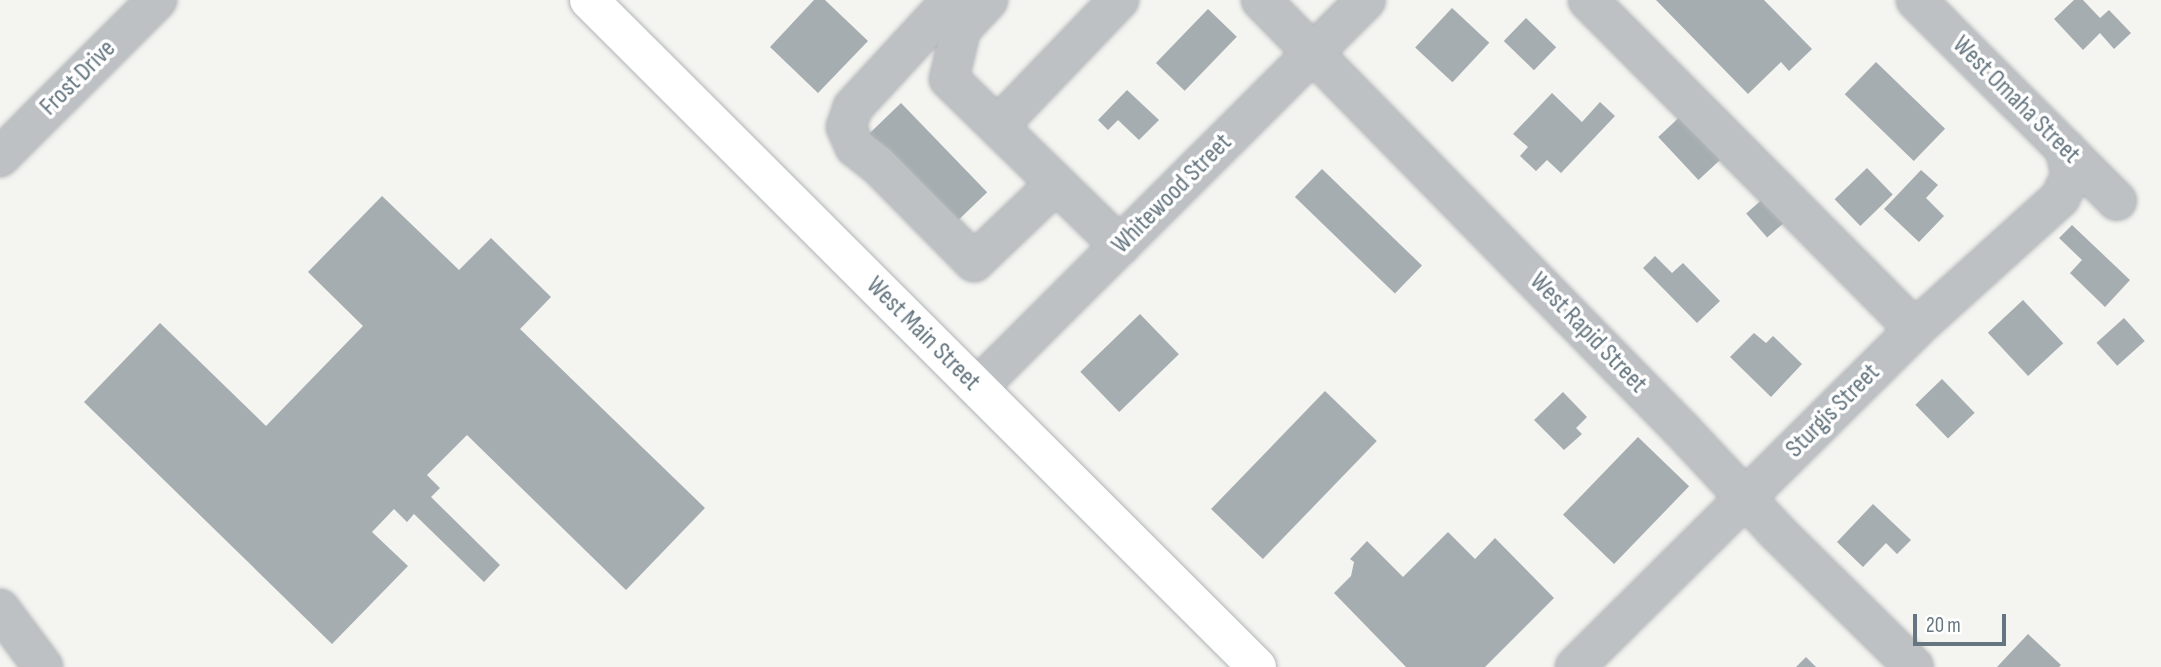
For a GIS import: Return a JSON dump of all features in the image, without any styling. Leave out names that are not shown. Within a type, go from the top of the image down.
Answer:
[{"type":"main road","name":"West Main Street","points":[[589,0],[1257,667]]},
{"type":"street","name":"Frost Drive","points":[[0,156],[157,0]]},
{"type":"street","points":[[998,126],[1119,0]]},
{"type":"street","name":"West Rapid Street","points":[[1261,0],[1663,410],[1745,499],[1914,667]]},
{"type":"street","name":"Whitewood Street","points":[[977,388],[1366,0]]},
{"type":"street","points":[[1588,0],[1915,329]]},
{"type":"street","name":"West Omaha Street","points":[[1916,0],[2118,201]]},
{"type":"street","points":[[987,2],[950,2],[853,107],[846,127],[855,148],[877,164],[974,262],[1056,184]]},
{"type":"street","points":[[987,2],[961,29],[949,79],[1120,246]]},
{"type":"street","name":"Sturgis Street","points":[[1575,667],[1915,329],[2060,198],[2071,175],[2065,149]]},
{"type":"street","points":[[0,609],[44,667]]},
{"type":"building","points":[[814,0],[825,0],[868,41],[818,93],[770,47]]},
{"type":"building","points":[[1656,0],[1764,0],[1812,49],[1789,71],[1781,62],[1748,94]]},
{"type":"building","points":[[2074,0],[2083,0],[2100,18],[2109,10],[2131,33],[2114,49],[2100,33],[2083,50],[2054,19]]},
{"type":"building","points":[[1452,8],[1489,43],[1452,82],[1415,47]]},
{"type":"building","points":[[1208,9],[1237,37],[1185,91],[1156,63]]},
{"type":"building","points":[[1526,18],[1556,47],[1534,70],[1504,41]]},
{"type":"building","points":[[1876,62],[1945,129],[1914,161],[1845,94]]},
{"type":"building","points":[[1127,90],[1159,120],[1139,140],[1118,120],[1108,130],[1098,120]]},
{"type":"building","points":[[1552,93],[1582,122],[1600,102],[1615,116],[1561,173],[1547,160],[1536,171],[1520,156],[1528,147],[1513,134]]},
{"type":"building","points":[[901,103],[987,192],[949,229],[863,140]]},
{"type":"building","points":[[1686,111],[1726,154],[1698,180],[1658,137]]},
{"type":"building","points":[[1867,168],[1893,195],[1860,226],[1835,199]]},
{"type":"building","points":[[1322,169],[1422,266],[1395,294],[1295,197]]},
{"type":"building","points":[[1921,170],[1938,185],[1926,198],[1944,216],[1919,242],[1884,209]]},
{"type":"building","points":[[382,196],[459,270],[491,238],[551,297],[520,329],[705,508],[626,590],[467,435],[427,475],[440,488],[431,497],[500,565],[484,582],[414,514],[407,522],[394,509],[372,532],[408,566],[332,644],[84,402],[160,323],[266,426],[363,326],[308,272]]},
{"type":"building","points":[[1765,197],[1786,221],[1767,238],[1746,213]]},
{"type":"building","points":[[2072,225],[2130,280],[2105,307],[2070,273],[2082,260],[2059,238]]},
{"type":"building","points":[[1655,256],[1672,273],[1683,263],[1720,301],[1697,323],[1643,268]]},
{"type":"building","points":[[2023,300],[2063,343],[2028,376],[1988,333]]},
{"type":"building","points":[[1140,314],[1179,354],[1119,412],[1080,372]]},
{"type":"building","points":[[2124,318],[2145,341],[2117,366],[2097,343]]},
{"type":"building","points":[[1754,333],[1766,343],[1773,336],[1802,364],[1771,397],[1730,357]]},
{"type":"building","points":[[1942,379],[1975,413],[1948,439],[1915,405]]},
{"type":"building","points":[[1325,391],[1377,441],[1263,559],[1211,509]]},
{"type":"building","points":[[1563,392],[1587,417],[1576,428],[1582,434],[1564,450],[1534,420]]},
{"type":"building","points":[[1638,437],[1689,486],[1614,564],[1563,515]]},
{"type":"building","points":[[1873,504],[1911,540],[1897,554],[1886,543],[1863,567],[1837,542]]},
{"type":"building","points":[[1448,532],[1475,559],[1495,538],[1554,598],[1485,667],[1406,667],[1334,593],[1351,576],[1354,562],[1350,559],[1367,541],[1403,577]]},
{"type":"building","points":[[2028,634],[2061,665],[1997,667]]},
{"type":"building","points":[[1806,657],[1816,667],[1796,667]]}]
